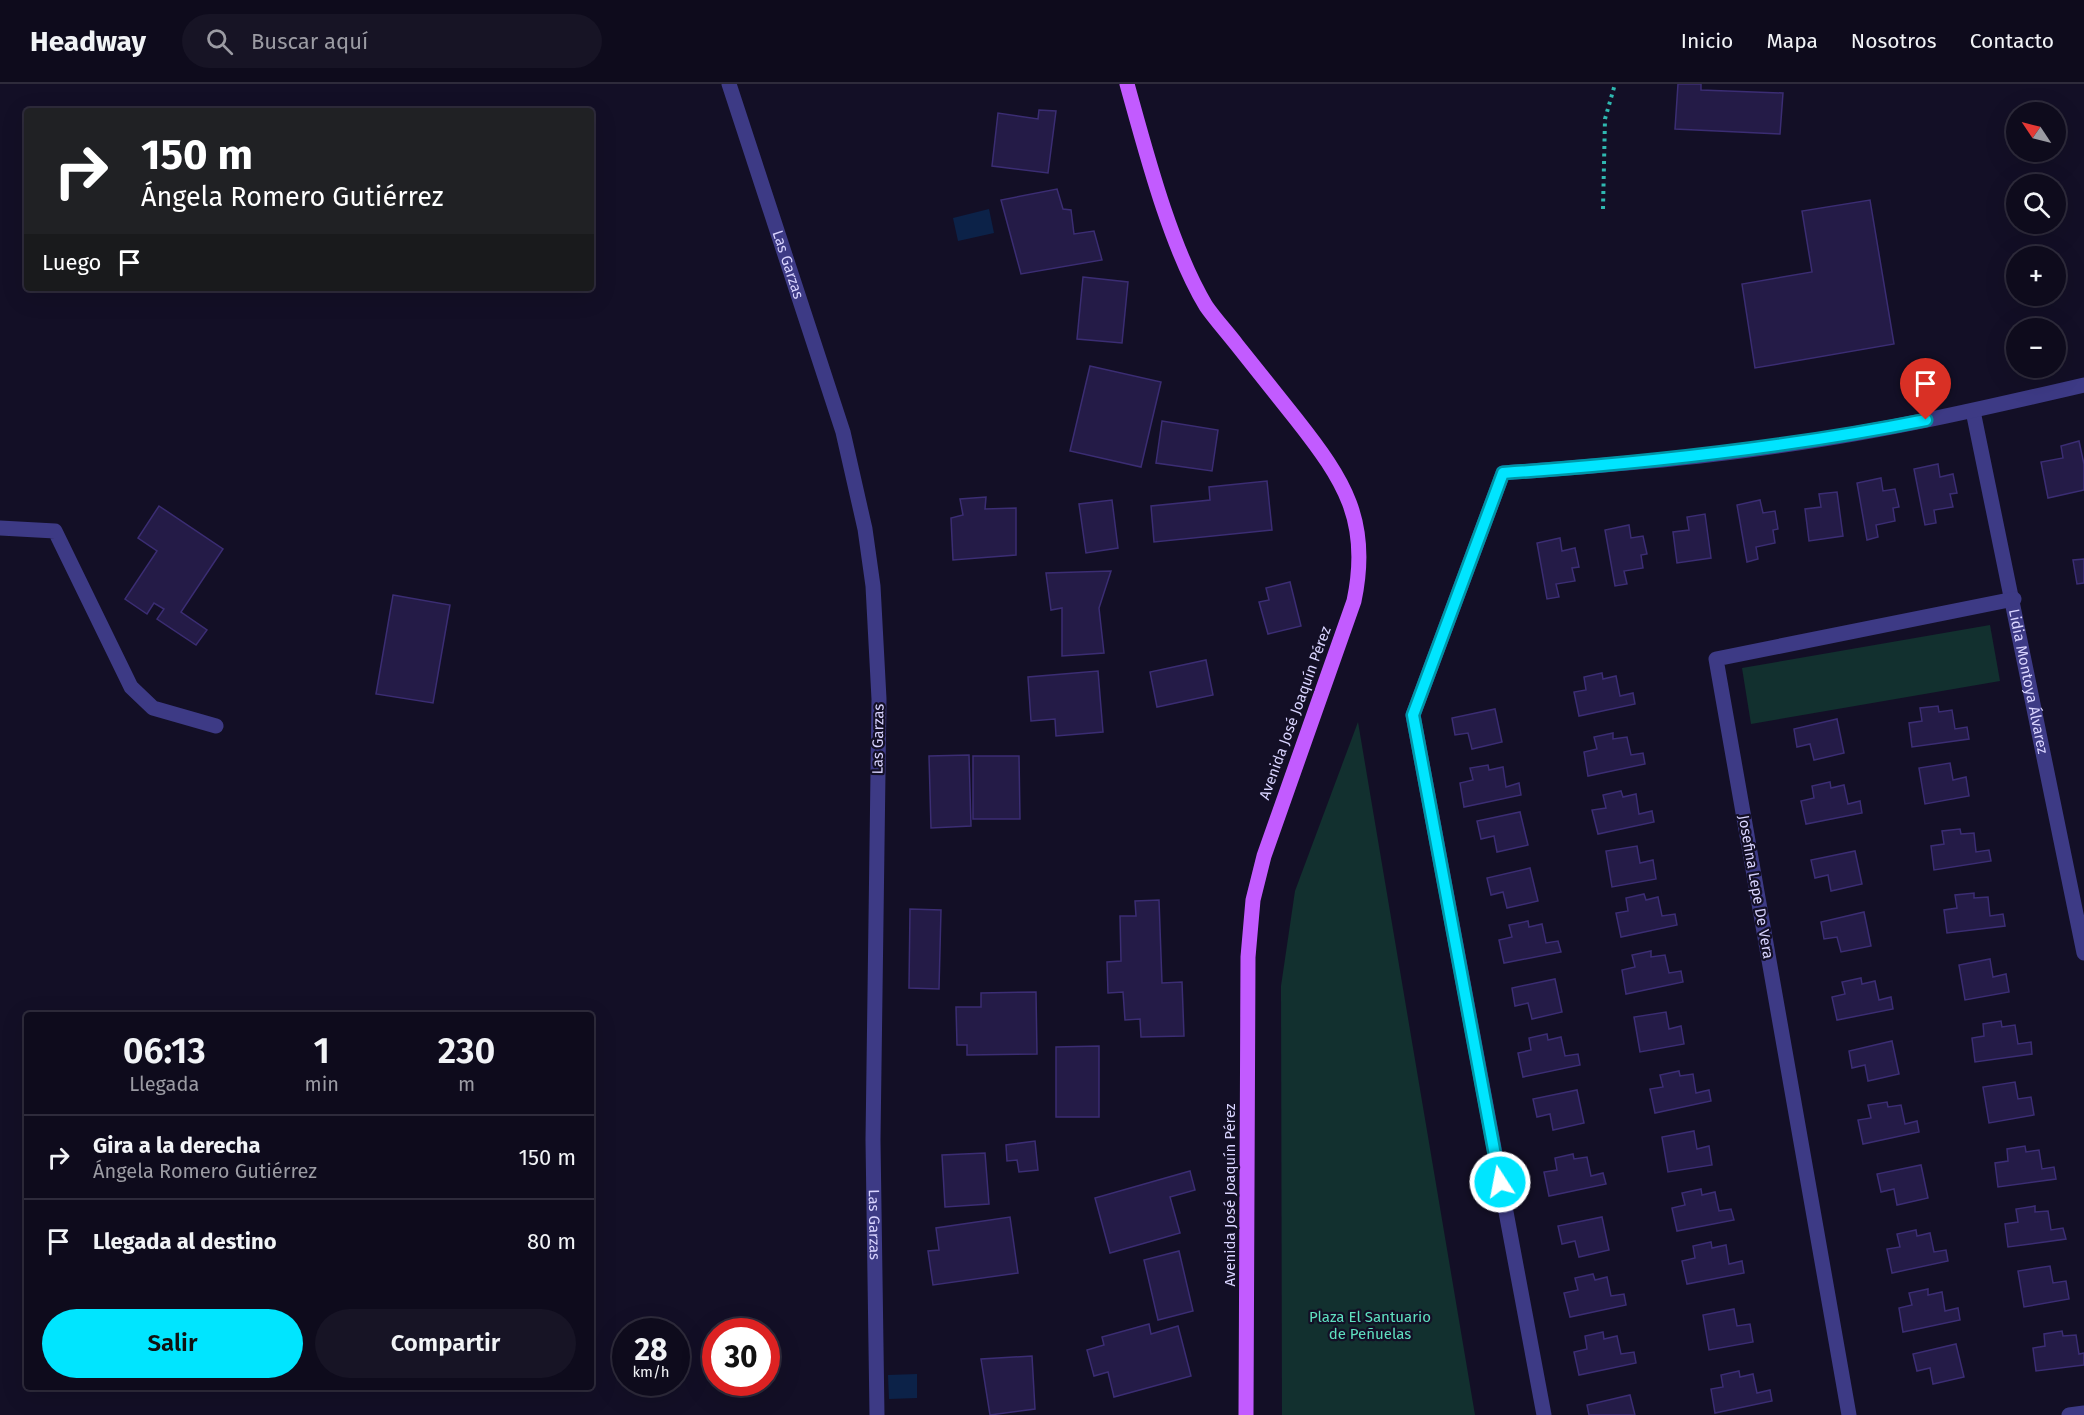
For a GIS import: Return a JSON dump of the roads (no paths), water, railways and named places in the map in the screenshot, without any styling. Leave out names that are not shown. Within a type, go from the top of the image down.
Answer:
[{"type":"main road","name":"Avenida José Joaquín Pérez","points":[[1127,84],[1172,228],[1189,272],[1207,307],[1331,463],[1347,494],[1360,547],[1360,572],[1354,601],[1272,830],[1253,900],[1248,957],[1246,1415]]},
{"type":"street","name":"Las Garzas","points":[[729,84],[843,432],[865,529],[873,586],[879,699],[873,1140],[877,1415]]},
{"type":"street","points":[[1544,1415],[1413,715],[1503,473],[1597,467],[1785,445],[1973,411],[2084,385]]},
{"type":"street","name":"Lidia Montoya Álvarez","points":[[1973,411],[2014,599],[2084,953]]},
{"type":"street","points":[[0,528],[55,531],[131,687],[153,708],[216,726]]},
{"type":"street","name":"Josefina Lepe De Vera","points":[[1849,1415],[1716,659],[2014,599]]},
{"type":"street","points":[[2069,1415],[2084,1413]]},
{"type":"water","points":[[989,209],[994,233],[958,241],[953,218]]},
{"type":"water","points":[[917,1374],[917,1398],[889,1399],[888,1375]]},
{"type":"park label","name":"Plaza El Santuario de Peñuelas","points":[[1370,1326]]}]
